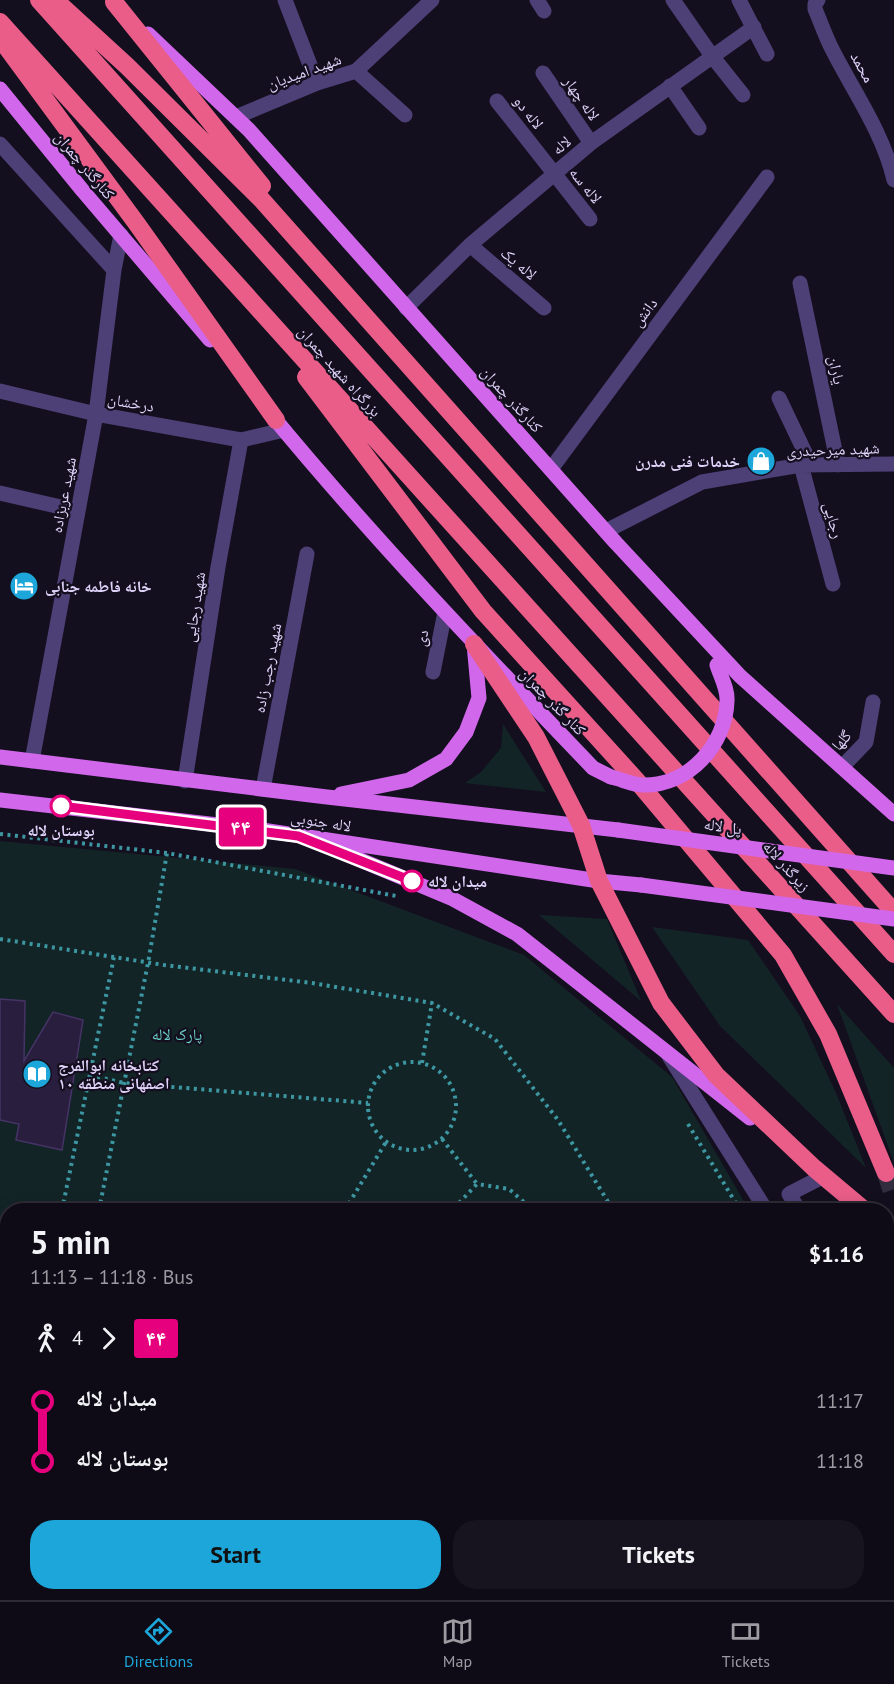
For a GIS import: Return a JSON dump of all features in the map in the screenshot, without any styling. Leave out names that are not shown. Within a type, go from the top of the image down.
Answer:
[{"type":"highway","name":"بزرگراه شهید چمران","points":[[39,0],[680,717]]},
{"type":"highway","points":[[55,0],[127,66],[261,199],[894,912]]},
{"type":"highway","points":[[113,1],[386,339]]},
{"type":"highway","name":"بزرگراه شهید چمران","points":[[0,22],[652,745]]},
{"type":"highway","points":[[0,38],[280,425]]},
{"type":"highway","points":[[232,280],[483,611],[637,781],[783,955],[828,1034],[886,1173]]},
{"type":"highway","points":[[474,644],[536,737],[581,825],[599,881],[661,1003],[716,1075],[819,1172],[856,1203]]},
{"type":"highway","name":"زیرگذر لاله","points":[[680,717],[894,954]]},
{"type":"highway","name":"زیرگذر لاله","points":[[652,745],[894,1014]]},
{"type":"main road","name":"کنارگذر چمران","points":[[113,1],[249,129],[550,469],[740,676],[894,814]]},
{"type":"main road","name":"کنارگذر چمران","points":[[0,89],[360,519],[474,644]]},
{"type":"main road","name":"کنار گذر چمران","points":[[474,644],[592,768],[611,777],[643,785],[666,781],[689,771],[708,753],[723,726],[728,698],[717,665],[683,615]]},
{"type":"main road","points":[[327,797],[409,780],[446,759],[466,732],[479,698],[474,644]]},
{"type":"main road","name":"لاله جنوبی","points":[[0,757],[185,781],[618,830]]},
{"type":"main road","name":"لاله جنوبی","points":[[0,800],[298,836],[599,881],[894,919]]},
{"type":"main road","name":"پل لاله","points":[[618,830],[894,868]]},
{"type":"main road","points":[[298,836],[379,866],[451,898],[517,934],[819,1172]]},
{"type":"street","points":[[285,0],[318,83]]},
{"type":"street","name":"شهید امیدیان","points":[[236,117],[318,83],[356,71],[416,6],[432,0]]},
{"type":"street","points":[[673,0],[712,56],[743,95]]},
{"type":"street","points":[[739,0],[767,54]]},
{"type":"street","name":"محمد","points":[[817,2],[815,9],[833,50],[889,156],[894,180]]},
{"type":"street","name":"لاله","points":[[406,308],[470,245],[591,143],[754,27]]},
{"type":"street","points":[[356,71],[405,115]]},
{"type":"street","name":"لاله چهار","points":[[543,74],[591,143]]},
{"type":"street","points":[[670,86],[699,128]]},
{"type":"street","name":"لاله دو","points":[[497,100],[554,174]]},
{"type":"street","points":[[0,144],[114,270]]},
{"type":"street","name":"لاله سه","points":[[554,174],[590,219]]},
{"type":"street","name":"دانش","points":[[550,469],[767,177]]},
{"type":"street","name":"شهید عربزاده","points":[[32,761],[96,414],[114,270],[121,235]]},
{"type":"street","name":"لاله یک","points":[[470,245],[544,308]]},
{"type":"street","name":"یاران","points":[[800,283],[838,465]]},
{"type":"street","name":"درخشان","points":[[0,391],[96,414],[241,440],[256,437],[280,425]]},
{"type":"street","name":"رجایی","points":[[779,398],[806,465],[833,584]]},
{"type":"street","name":"شهید رجایی","points":[[185,781],[218,567],[241,440]]},
{"type":"street","name":"شهید میرحیدری","points":[[606,531],[702,482],[806,465],[894,465]]},
{"type":"street","points":[[0,493],[78,511]]},
{"type":"street","name":"شهید رجب زاده","points":[[263,789],[307,554]]},
{"type":"street","name":"دی","points":[[433,672],[445,612]]},
{"type":"street","name":"گلها","points":[[842,767],[866,742],[873,702]]},
{"type":"street","points":[[666,1051],[762,1203]]},
{"type":"street","points":[[795,1203],[789,1194],[819,1172]]},
{"type":"path","points":[[0,834],[167,853],[407,898]]},
{"type":"path","points":[[100,1203],[148,963],[167,853]]},
{"type":"path","points":[[0,939],[148,963],[312,982],[432,1003],[495,1039],[558,1120],[609,1203]]},
{"type":"path","points":[[63,1203],[114,957]]},
{"type":"path","points":[[422,1063],[432,1003]]},
{"type":"path","points":[[406,1062],[422,1063],[434,1068],[445,1077],[453,1089],[456,1116],[442,1139],[429,1148],[414,1151],[399,1149],[386,1142],[376,1131],[369,1118],[368,1103],[372,1088],[380,1076],[392,1067],[406,1062]]},
{"type":"path","points":[[90,1075],[124,1083],[368,1103]]},
{"type":"path","points":[[686,1121],[736,1203]]},
{"type":"path","points":[[442,1139],[477,1184],[509,1189],[525,1203]]},
{"type":"path","points":[[349,1203],[386,1142]]},
{"type":"path","points":[[458,1203],[477,1184]]},
{"type":"green space","points":[[503,724],[546,792],[465,783],[481,772],[501,748]]},
{"type":"green space","name":"پارک لاله","points":[[0,841],[295,869],[524,955],[672,1077],[745,1203],[0,1203]]},
{"type":"green space","points":[[539,915],[607,919],[641,1001]]},
{"type":"green space","points":[[652,927],[748,940],[800,1016],[836,1093],[866,1168],[720,1026]]},
{"type":"green space","points":[[837,1004],[894,1068],[894,1163]]},
{"type":"building","name":"کتابخانه ابوالفرج اصفهانی منطقه ۱۰","points":[[0,999],[25,1001],[24,1061],[53,1012],[83,1020],[62,1150],[16,1140],[19,1124],[0,1120]]},
{"type":"tunnel","points":[[886,1173],[894,1198]]},
{"type":"bus line","name":"۴۴","points":[[61,806],[298,836],[379,866],[412,881]]},
{"type":"place","name":"خدمات فنی مدرن","points":[[761,461]]},
{"type":"place","name":"خانه فاطمه جنابی","points":[[24,586]]},
{"type":"place","name":"بوستان لاله","points":[[61,806]]},
{"type":"place","name":"میدان لاله","points":[[412,881]]},
{"type":"place","name":"کتابخانه ابوالفرج اصفهانی منطقه ۱۰","points":[[37,1074]]}]
